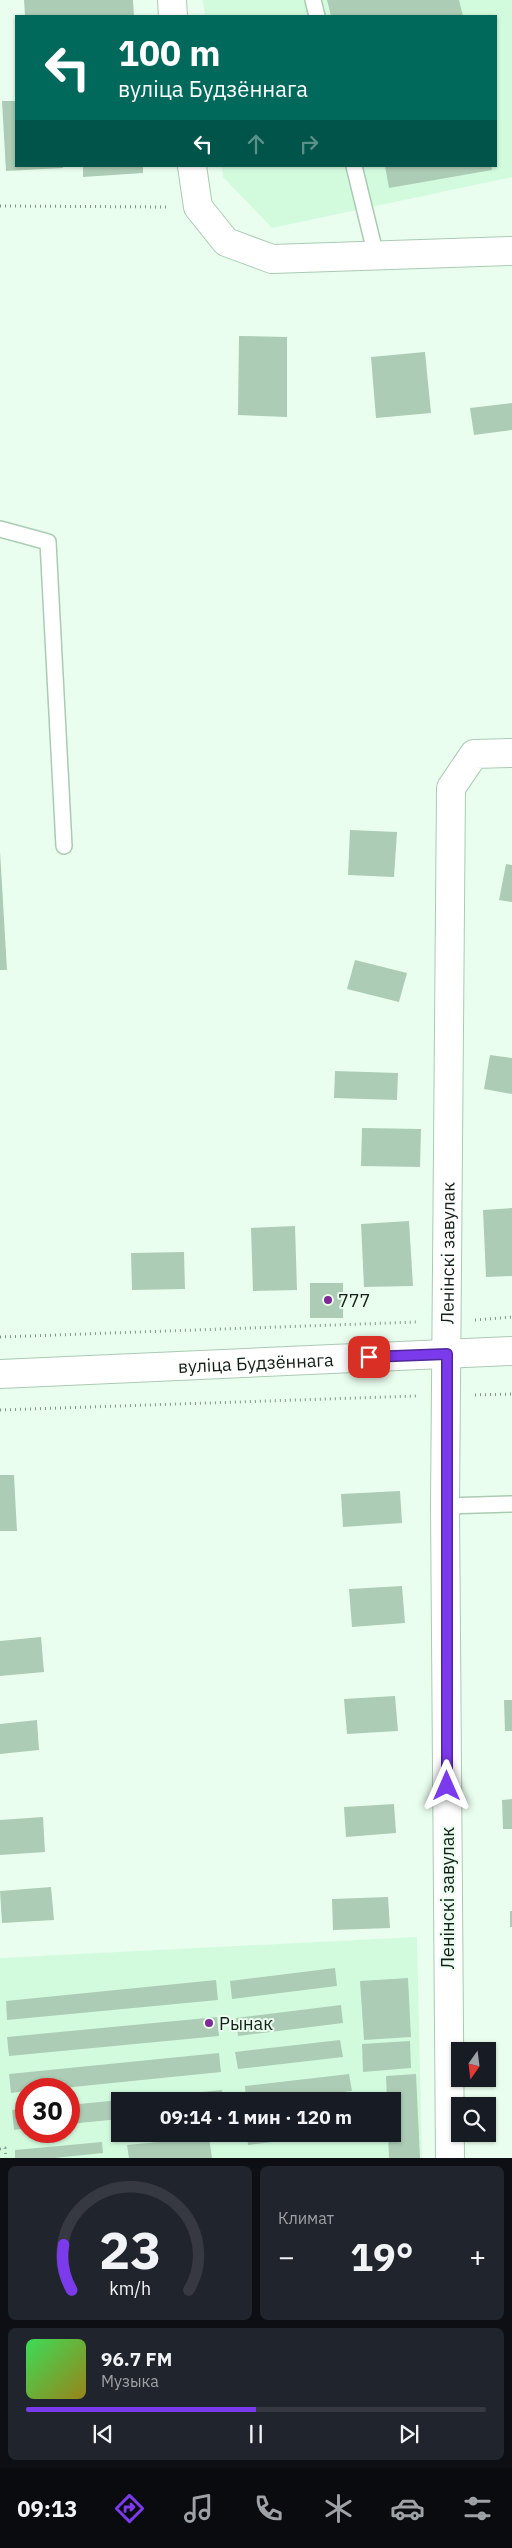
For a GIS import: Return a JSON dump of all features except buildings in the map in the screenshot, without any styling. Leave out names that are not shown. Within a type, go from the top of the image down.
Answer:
[{"type":"street","points":[[172,0],[173,15]]},
{"type":"street","points":[[192,167],[198,207],[226,242],[272,259],[512,251]]},
{"type":"street","name":"Ленінскі завулак","points":[[450,2158],[445,1506],[451,788],[474,754],[512,753]]},
{"type":"street","name":"вуліца Будзённага","points":[[0,1374],[512,1351]]},
{"type":"lane","points":[[313,0],[317,15]]},
{"type":"lane","points":[[354,167],[376,256]]},
{"type":"lane","points":[[0,529],[48,542],[64,846]]},
{"type":"lane","points":[[445,1506],[512,1504]]},
{"type":"path","points":[[0,206],[198,207]]},
{"type":"path","points":[[0,1337],[512,1317]]},
{"type":"path","points":[[0,1410],[512,1394]]},
{"type":"path","points":[[0,2149],[4,2148],[6,2158]]},
{"type":"shaded area","points":[[203,0],[512,0],[512,177],[272,228],[223,177],[222,167],[497,167],[497,15],[205,15]]},
{"type":"shaded area","name":"Рынак","points":[[417,1937],[422,2158],[0,2158],[0,1958]]},
{"type":"place","name":"777","points":[[328,1300]]},
{"type":"place","name":"Рынак","points":[[209,2023]]},
{"type":"route","points":[[369,1357],[447,1354],[445,1506],[447,1786]]}]
